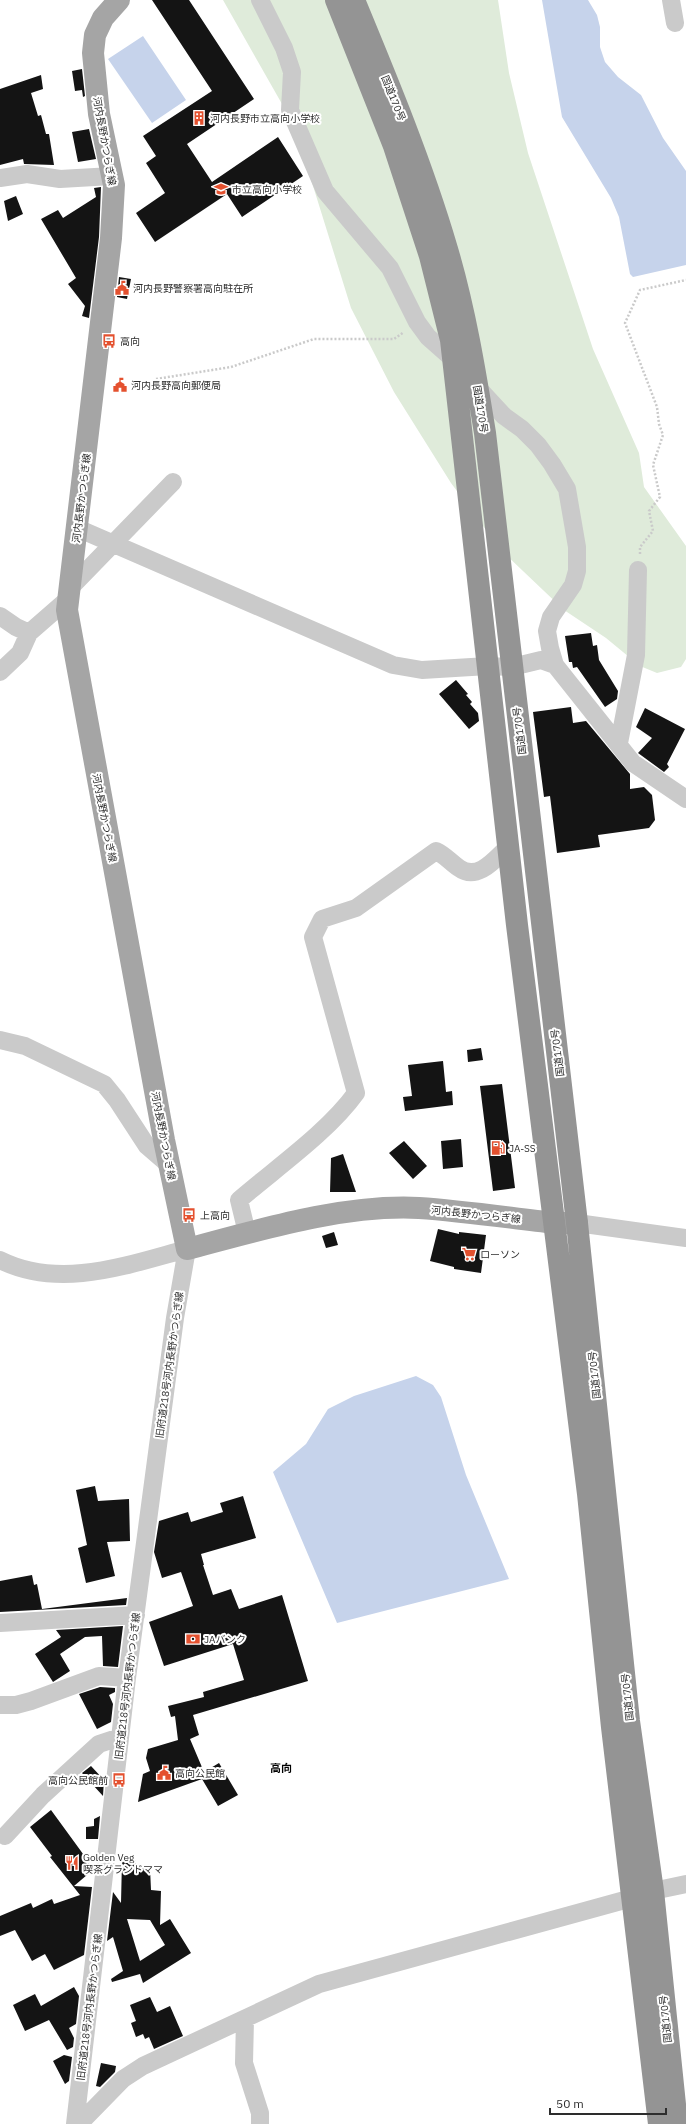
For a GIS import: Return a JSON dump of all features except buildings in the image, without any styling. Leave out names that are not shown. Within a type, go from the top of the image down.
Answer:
[{"type":"highway","name":"国道170号","points":[[336,0],[396,153],[430,256],[451,340],[509,846],[588,1494],[632,1898],[659,2124]]},
{"type":"highway","name":"国道170号","points":[[354,0],[410,137],[447,250],[469,337],[485,433],[577,1223],[629,1721],[652,1891],[677,2124]]},
{"type":"main road","name":"河内長野かつらぎ線","points":[[119,0],[103,18],[95,35],[93,53],[99,114],[114,185],[111,238],[67,610],[169,1165],[187,1248],[309,1218],[356,1212],[418,1208],[555,1223],[577,1223]]},
{"type":"street","points":[[260,0],[284,48],[292,72],[290,110],[325,191],[390,268],[417,322],[428,337],[454,360]]},
{"type":"street","points":[[671,0],[675,23]]},
{"type":"street","points":[[0,178],[27,174],[60,179],[112,176]]},
{"type":"street","points":[[477,387],[504,416],[522,429],[538,445],[552,464],[566,490],[577,547],[577,571],[573,584],[551,617],[547,631],[555,665],[633,762],[686,799]]},
{"type":"street","points":[[0,672],[20,653],[29,633],[69,593],[173,482]]},
{"type":"street","points":[[77,528],[393,665],[422,670],[488,666],[512,667],[541,660],[555,665]]},
{"type":"street","points":[[619,743],[636,655],[638,570]]},
{"type":"street","points":[[0,616],[16,627],[29,633]]},
{"type":"street","points":[[247,1233],[239,1200],[345,1109],[356,1093],[313,937],[322,919],[356,908],[436,851],[444,854],[460,869],[471,872],[484,869],[509,846]]},
{"type":"street","points":[[0,1040],[25,1046],[104,1084],[118,1100],[147,1146],[169,1165]]},
{"type":"street","points":[[577,1223],[686,1238]]},
{"type":"street","points":[[0,1260],[30,1272],[51,1275],[113,1269],[187,1248]]},
{"type":"street","name":"旧府道218号河内長野かつらぎ線","points":[[75,2124],[127,1678],[173,1334],[187,1248]]},
{"type":"street","points":[[0,1623],[136,1615]]},
{"type":"street","points":[[0,1706],[31,1701],[99,1676],[127,1678]]},
{"type":"street","points":[[5,1836],[43,1795],[99,1744],[120,1737]]},
{"type":"street","points":[[652,1891],[686,1884]]},
{"type":"street","points":[[79,2124],[123,2079],[143,2066],[319,1984],[632,1898]]},
{"type":"street","points":[[245,2019],[244,2063],[260,2113],[260,2124]]},
{"type":"path","points":[[638,570],[640,547],[653,531],[649,511],[660,498],[653,465],[663,435],[659,424],[657,407],[625,323],[640,290],[686,280]]},
{"type":"path","points":[[156,379],[231,367],[314,339],[394,339],[417,322]]},
{"type":"green space","points":[[223,0],[498,0],[509,73],[528,153],[593,349],[639,453],[644,487],[686,546],[686,659],[681,667],[657,673],[640,666],[606,638],[564,610],[501,550],[451,483],[394,392],[351,308],[309,173],[282,104]]},
{"type":"water","points":[[542,0],[588,0],[597,15],[600,27],[600,47],[605,62],[618,77],[641,95],[663,138],[686,171],[686,265],[633,277],[630,274],[619,217],[611,198],[562,117]]},
{"type":"water","points":[[143,36],[186,100],[152,123],[108,59]]},
{"type":"water","points":[[416,1376],[433,1385],[441,1397],[466,1475],[509,1579],[337,1623],[273,1472],[306,1444],[328,1409],[354,1396]]},
{"type":"place","name":"河内長野市立高向小学校","points":[[199,118]]},
{"type":"place","name":"市立高向小学校","points":[[221,189]]},
{"type":"place","name":"河内長野警察署高向駐在所","points":[[122,288]]},
{"type":"place","name":"高向","points":[[109,341]]},
{"type":"place","name":"河内長野高向郵便局","points":[[120,385]]},
{"type":"place","name":"JA-SS","points":[[498,1148]]},
{"type":"place","name":"上高向","points":[[189,1215]]},
{"type":"place","name":"ローソン","points":[[469,1254]]},
{"type":"place","name":"JAバンク","points":[[193,1639]]},
{"type":"place","name":"高向公民館","points":[[164,1773]]},
{"type":"place","name":"高向公民館前","points":[[119,1780]]},
{"type":"place","name":"Golden Veg 喫茶グランドママ","points":[[72,1863]]},
{"type":"district","name":"高向","points":[[281,1768]]}]
